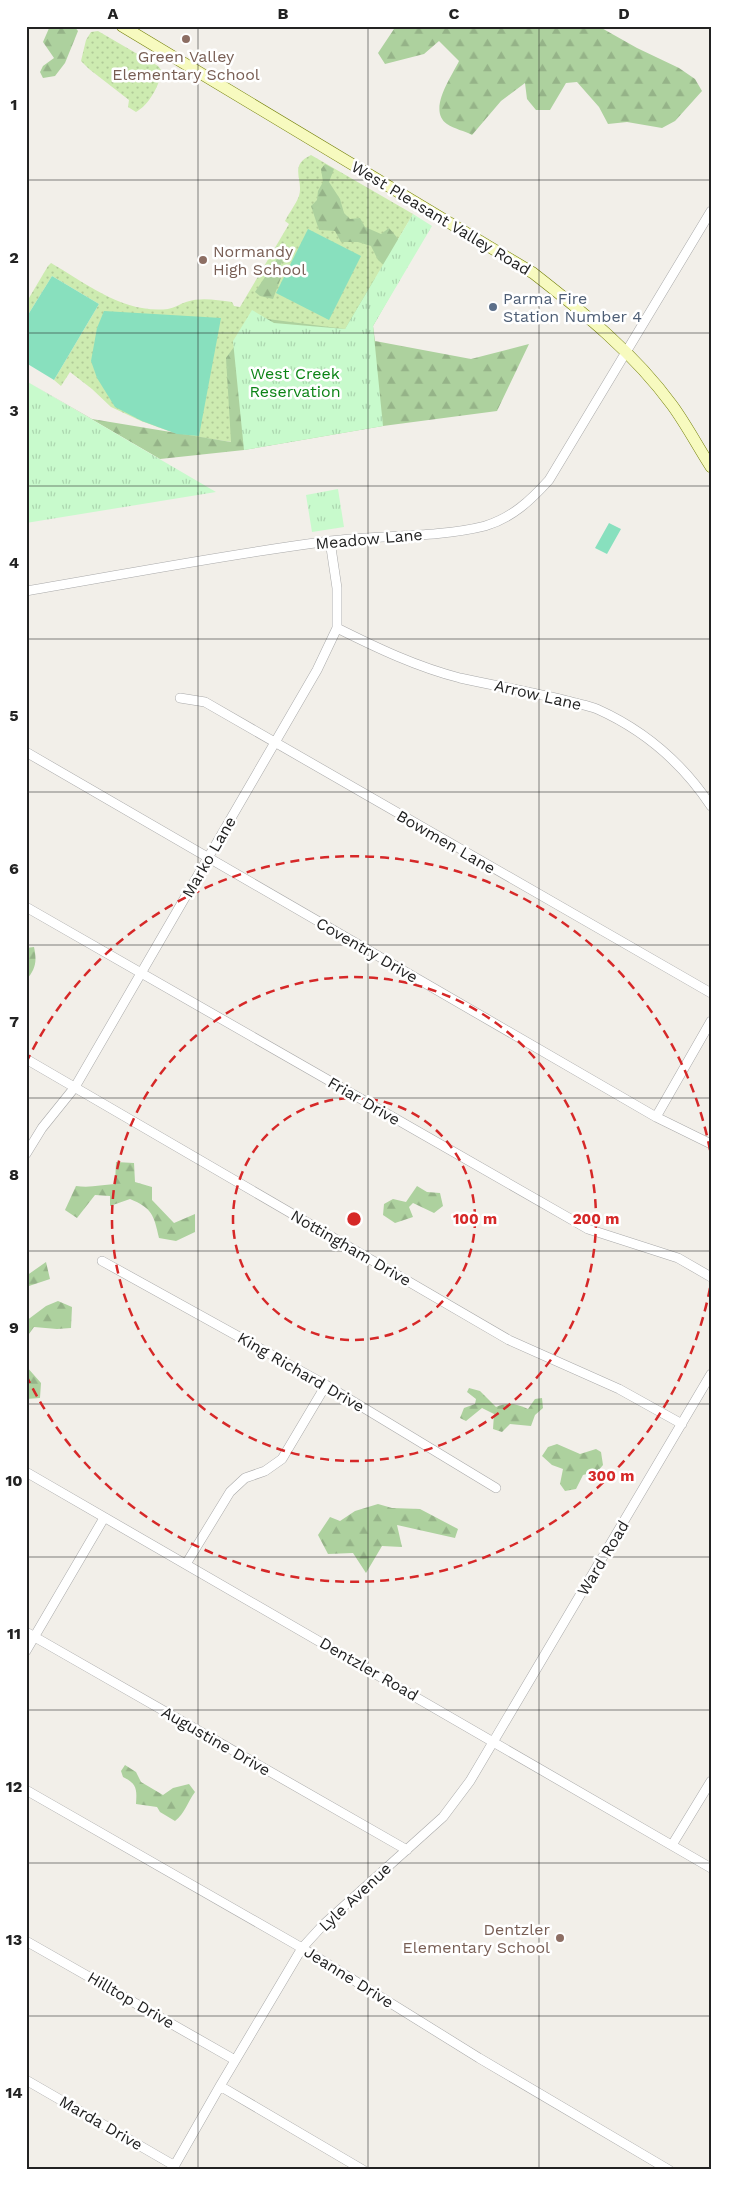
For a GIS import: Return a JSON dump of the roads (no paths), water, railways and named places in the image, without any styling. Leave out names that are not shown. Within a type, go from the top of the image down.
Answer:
[{"type":"main road","name":"West Pleasant Valley Road","points":[[122,26],[517,262],[588,316],[626,352],[672,405],[711,467]]},
{"type":"street","name":"Meadow Lane","points":[[26,591],[330,541],[453,532],[486,526],[508,516],[529,503],[549,480],[711,211]]},
{"type":"street","name":"Marko Lane","points":[[26,1154],[48,1120],[75,1087],[317,670],[337,628],[337,588],[330,541]]},
{"type":"street","name":"Arrow Lane","points":[[337,628],[417,665],[460,678],[533,692],[596,709],[631,728],[666,752],[695,782],[711,806]]},
{"type":"street","name":"Bowmen Lane","points":[[180,698],[205,702],[274,744],[711,993]]},
{"type":"street","name":"Coventry Drive","points":[[26,752],[656,1117],[711,1144]]},
{"type":"street","name":"Friar Drive","points":[[26,907],[588,1229],[678,1258],[711,1277]]},
{"type":"street","points":[[656,1117],[711,1021]]},
{"type":"street","name":"Nottingham Drive","points":[[26,1059],[509,1340],[618,1390],[682,1424]]},
{"type":"street","name":"King Richard Drive","points":[[102,1261],[326,1385],[496,1488]]},
{"type":"street","name":"Ward Road","points":[[495,1741],[711,1374]]},
{"type":"street","points":[[186,1564],[230,1492],[244,1478],[265,1471],[282,1458],[326,1385]]},
{"type":"street","name":"Dentzler Road","points":[[26,1472],[495,1741],[711,1868]]},
{"type":"street","points":[[26,1651],[30,1634],[104,1518]]},
{"type":"street","name":"Augustine Drive","points":[[30,1634],[407,1850]]},
{"type":"street","name":"Lyle Avenue","points":[[174,2168],[235,2060],[302,1948],[322,1925],[443,1817],[470,1782],[495,1741]]},
{"type":"street","points":[[672,1845],[711,1781]]},
{"type":"street","name":"Jeanne Drive","points":[[26,1790],[302,1948],[479,2058],[669,2170]]},
{"type":"street","name":"Hilltop Drive","points":[[26,1941],[235,2060]]},
{"type":"street","name":"Marda Drive","points":[[26,2080],[174,2168]]},
{"type":"street","points":[[220,2086],[362,2170]]},
{"type":"place","name":"Green Valley Elementary School","points":[[186,39]]},
{"type":"place","name":"Normandy High School","points":[[203,260]]},
{"type":"place","name":"Parma Fire Station Number 4","points":[[493,307]]},
{"type":"place","name":"Dentzler Elementary School","points":[[560,1938]]},
{"type":"park label","name":"West Creek Reservation","points":[[295,382]]}]
